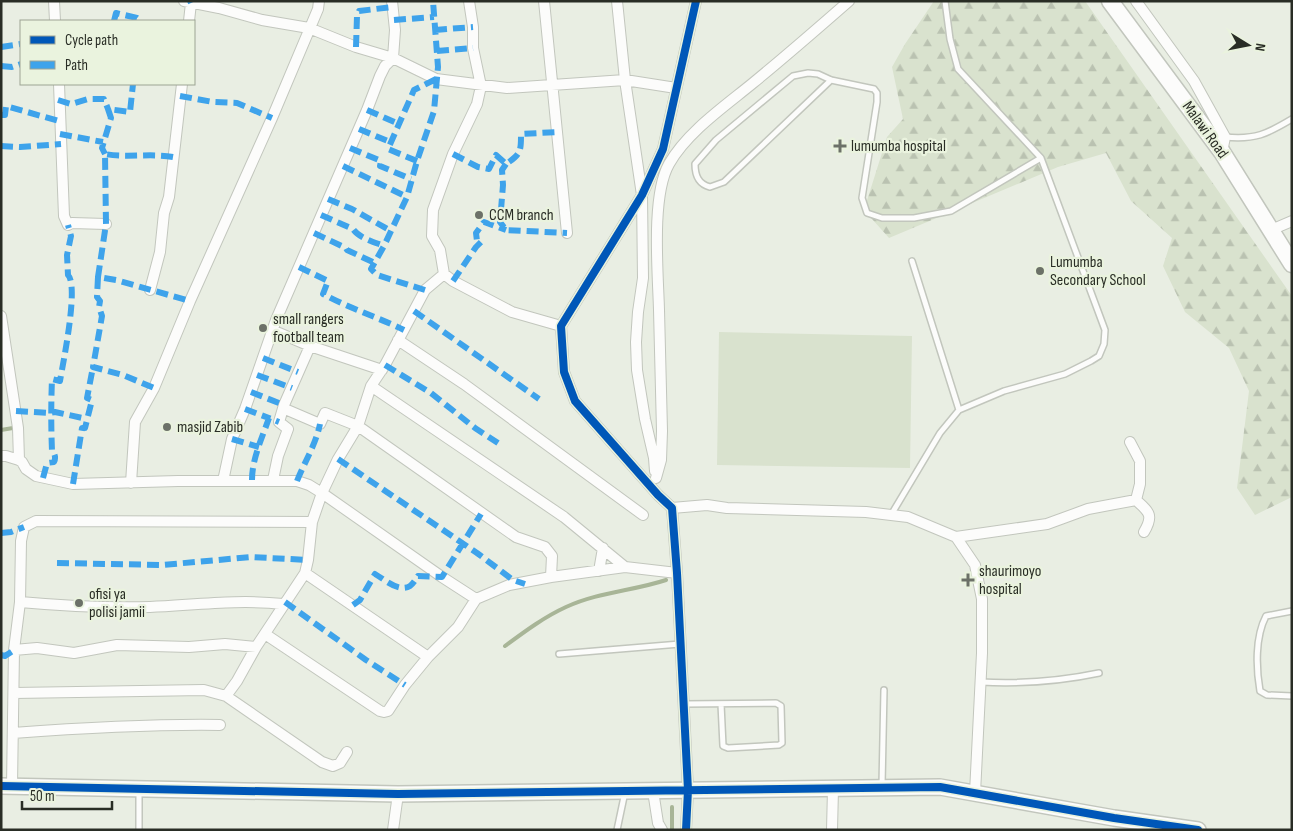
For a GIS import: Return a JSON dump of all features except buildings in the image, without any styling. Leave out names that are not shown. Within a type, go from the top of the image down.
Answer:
[{"type":"main road","name":"Malawi Road","points":[[1110,1],[1224,144],[1271,230],[1292,264]]},
{"type":"street","points":[[54,1],[55,20]]},
{"type":"street","points":[[131,482],[135,422],[154,388],[276,109],[318,9],[319,1]]},
{"type":"street","points":[[223,482],[232,439],[245,409],[272,330],[380,76],[392,58],[395,30],[392,1]]},
{"type":"street","points":[[469,1],[474,27],[473,48],[481,86],[477,104],[453,154],[433,210],[432,236],[440,250],[444,274],[453,282],[512,312],[561,326]]},
{"type":"street","points":[[544,1],[567,233]]},
{"type":"street","points":[[617,1],[625,80],[642,195],[643,278],[636,342],[637,370],[644,419],[654,458],[658,495]]},
{"type":"street","points":[[696,1],[663,149],[642,195],[561,326],[564,372],[575,401],[658,495],[672,508],[707,505],[727,508],[866,512],[908,517],[956,537],[1047,524],[1088,509],[1136,500]]},
{"type":"street","points":[[656,478],[661,460],[662,431],[657,258],[658,206],[663,178],[668,164],[680,147],[707,121],[797,47],[849,1]]},
{"type":"street","points":[[1136,1],[1194,81],[1224,144]]},
{"type":"street","points":[[189,20],[188,2],[262,20],[309,28],[392,58],[436,79],[481,86],[507,88],[625,80],[676,88]]},
{"type":"street","points":[[59,85],[58,100],[64,216],[68,225],[72,223],[106,224]]},
{"type":"street","points":[[150,290],[160,252],[164,213],[169,197],[182,85]]},
{"type":"street","points":[[1271,230],[1292,221]]},
{"type":"street","points":[[226,696],[237,681],[256,646],[305,573],[312,522],[322,493],[338,459],[358,426],[372,386],[425,290],[444,274]]},
{"type":"street","points":[[1,316],[18,428],[19,460]]},
{"type":"street","points":[[272,330],[310,346],[382,370]]},
{"type":"street","points":[[398,340],[464,384],[643,515]]},
{"type":"street","points":[[273,480],[278,456],[288,429],[279,422],[284,405],[310,346]]},
{"type":"street","points":[[372,386],[564,517],[625,567]]},
{"type":"street","points":[[284,405],[285,409],[320,424],[325,413],[358,426],[516,537],[545,547],[552,556],[551,577]]},
{"type":"street","points":[[1130,442],[1140,461],[1140,484],[1136,500]]},
{"type":"street","points":[[1,456],[19,460],[26,469],[43,478],[73,484],[297,481],[309,485],[322,493],[476,599]]},
{"type":"street","points":[[1136,500],[1148,512],[1150,522],[1144,532]]},
{"type":"street","points":[[672,508],[669,572],[681,644],[686,830]]},
{"type":"street","points":[[312,522],[36,521],[24,527],[21,541],[20,602],[14,650],[13,733],[6,786],[398,794],[940,787],[976,793],[1112,824],[1198,830]]},
{"type":"street","points":[[956,537],[975,565],[982,599],[976,793]]},
{"type":"street","points":[[599,571],[603,548]]},
{"type":"street","points":[[265,634],[380,712],[384,712],[388,711],[405,685],[428,657],[458,627],[476,599],[509,585],[551,577],[625,567],[669,572]]},
{"type":"street","points":[[305,573],[428,657]]},
{"type":"street","points":[[20,602],[85,608],[150,607],[260,601],[284,604]]},
{"type":"street","points":[[14,650],[37,648],[74,654],[117,645],[189,647],[225,644],[256,646]]},
{"type":"street","points":[[14,693],[204,690],[226,696],[322,762],[333,766],[340,764],[347,752]]},
{"type":"street","points":[[13,733],[98,727],[186,724],[220,725]]},
{"type":"street","points":[[832,830],[833,789]]},
{"type":"street","points":[[658,791],[658,823],[662,830]]},
{"type":"street","points":[[393,830],[398,794]]},
{"type":"lane","points":[[891,515],[940,433],[959,410],[1004,391],[1066,374],[1099,356],[1104,344],[1105,330],[1041,158],[958,69],[950,39],[946,1]]},
{"type":"lane","points":[[831,80],[724,182],[710,187],[703,185],[698,180],[695,164],[716,140],[793,76],[808,73],[874,89],[877,93],[878,102],[862,198],[867,213],[882,218],[914,218],[951,211],[1041,158]]},
{"type":"lane","points":[[1224,144],[1267,133],[1292,119]]},
{"type":"lane","points":[[912,261],[959,410]]},
{"type":"lane","points":[[1292,611],[1266,616],[1260,631],[1257,668],[1260,691],[1267,695],[1292,696]]},
{"type":"lane","points":[[559,654],[681,644]]},
{"type":"lane","points":[[980,682],[1006,684],[1078,677],[1099,673]]},
{"type":"lane","points":[[882,788],[884,690]]},
{"type":"lane","points":[[684,704],[776,703],[780,704],[782,743],[779,746],[728,748],[724,746],[721,704]]},
{"type":"lane","points":[[139,789],[139,830]]},
{"type":"lane","points":[[617,830],[625,792]]},
{"type":"green space","points":[[934,1],[1085,1],[1292,296],[1292,497],[1255,515],[1237,488],[1249,391],[1229,348],[1185,312],[1163,266],[1172,238],[1131,201],[1106,153],[1058,167],[889,238],[864,210],[887,137],[903,119],[892,67]]},
{"type":"green space","points":[[719,332],[912,336],[910,468],[717,465]]},
{"type":"waterway","points":[[1,430],[13,428]]},
{"type":"waterway","points":[[505,646],[542,620],[578,602],[666,580]]},
{"type":"waterway","points":[[672,807],[672,830]]},
{"type":"marked path","points":[[425,290],[377,275],[371,269],[407,197],[434,111],[438,67],[433,1]]},
{"type":"marked path","points":[[356,47],[357,16],[359,11],[392,7]]},
{"type":"marked path","points":[[114,20],[116,13],[140,20]]},
{"type":"marked path","points":[[394,20],[434,17]]},
{"type":"marked path","points":[[435,30],[473,27]]},
{"type":"marked path","points":[[1,47],[20,44]]},
{"type":"marked path","points":[[437,51],[473,48]]},
{"type":"marked path","points":[[1,66],[12,67],[20,64]]},
{"type":"marked path","points":[[417,161],[388,149],[414,90],[436,79]]},
{"type":"marked path","points":[[105,154],[102,148],[111,118],[108,109],[130,112],[133,85]]},
{"type":"marked path","points":[[180,96],[213,102],[237,103],[272,118]]},
{"type":"marked path","points":[[58,100],[71,104],[88,99],[104,99],[108,109]]},
{"type":"marked path","points":[[1,115],[5,115],[6,106],[59,121]]},
{"type":"marked path","points":[[367,110],[399,124]]},
{"type":"marked path","points":[[359,129],[390,142]]},
{"type":"marked path","points":[[453,154],[478,167],[489,169],[496,155],[506,164],[517,155],[520,148],[521,134],[557,132]]},
{"type":"marked path","points":[[60,134],[103,142]]},
{"type":"marked path","points":[[1,146],[20,147],[61,144]]},
{"type":"marked path","points":[[350,148],[381,161],[380,166],[411,179]]},
{"type":"marked path","points":[[173,157],[105,154],[106,224],[98,277],[116,280],[190,301]]},
{"type":"marked path","points":[[506,164],[502,170],[503,185],[500,222],[506,230],[567,233]]},
{"type":"marked path","points":[[343,166],[407,197]]},
{"type":"marked path","points":[[328,199],[352,209],[391,231]]},
{"type":"marked path","points":[[321,215],[353,229],[363,237],[384,246]]},
{"type":"marked path","points":[[453,281],[481,242],[477,241],[476,233],[484,222],[506,230]]},
{"type":"marked path","points":[[43,478],[47,463],[54,462],[55,459],[52,451],[52,379],[60,381],[71,309],[72,294],[68,275],[67,255],[71,236],[68,225]]},
{"type":"marked path","points":[[314,233],[375,263]]},
{"type":"marked path","points":[[299,267],[328,281],[323,294],[404,330]]},
{"type":"marked path","points":[[98,277],[97,297],[100,301],[99,307],[102,316],[93,367],[123,375],[154,388]]},
{"type":"marked path","points":[[414,311],[539,399]]},
{"type":"marked path","points":[[263,358],[298,372]]},
{"type":"marked path","points":[[385,365],[431,393],[475,428],[498,443]]},
{"type":"marked path","points":[[73,484],[82,428],[85,428],[92,400],[87,398],[93,367]]},
{"type":"marked path","points":[[257,375],[292,388]]},
{"type":"marked path","points":[[251,392],[284,405]]},
{"type":"marked path","points":[[245,409],[269,418]]},
{"type":"marked path","points":[[16,411],[55,412],[87,419]]},
{"type":"marked path","points":[[252,480],[256,456],[269,418],[279,422]]},
{"type":"marked path","points":[[297,481],[313,446],[320,424]]},
{"type":"marked path","points":[[232,439],[259,447]]},
{"type":"marked path","points":[[338,459],[477,553],[513,580],[525,584]]},
{"type":"marked path","points":[[353,605],[360,600],[375,574],[401,588],[410,586],[418,576],[442,577],[481,514]]},
{"type":"marked path","points":[[1,533],[11,532],[24,527]]},
{"type":"marked path","points":[[57,563],[162,565],[251,557],[308,560]]},
{"type":"marked path","points":[[285,602],[366,660],[405,685]]},
{"type":"marked path","points":[[1,655],[5,656],[14,650]]},
{"type":"cycle path","points":[[686,830],[688,790],[672,508],[658,495],[575,401],[564,372],[561,326],[642,195],[663,149],[696,1]]},
{"type":"cycle path","points":[[1,786],[398,794],[940,787],[1114,818],[1198,830]]},
{"type":"place","name":"lumumba hospital","points":[[840,146]]},
{"type":"place","name":"CCM branch","points":[[479,215]]},
{"type":"place","name":"Lumumba Secondary School","points":[[1040,271]]},
{"type":"place","name":"small rangers football team","points":[[263,328]]},
{"type":"place","name":"masjid Zabib","points":[[167,427]]},
{"type":"place","name":"shaurimoyo hospital","points":[[968,580]]},
{"type":"place","name":"ofisi ya polisi jamii","points":[[79,603]]}]
